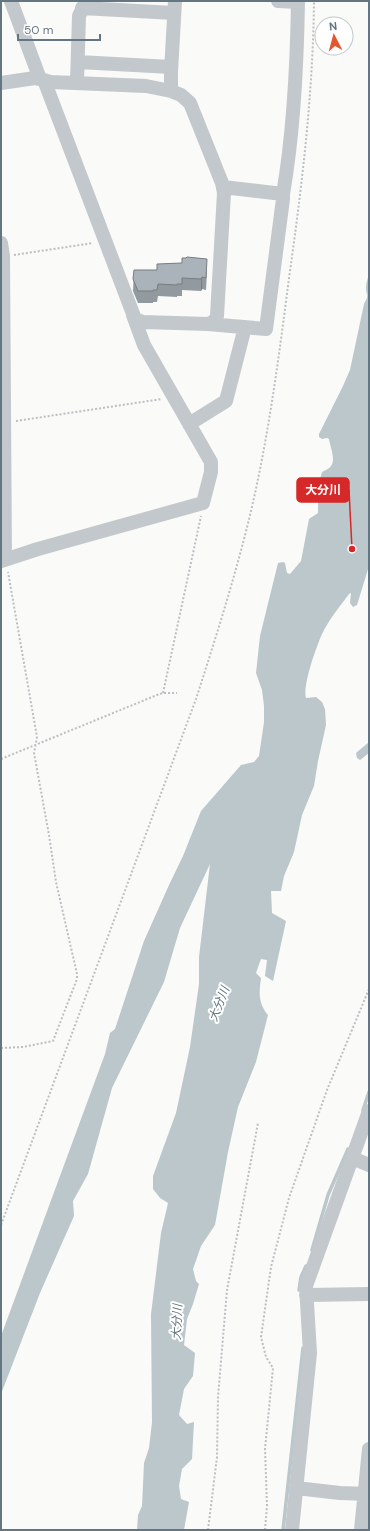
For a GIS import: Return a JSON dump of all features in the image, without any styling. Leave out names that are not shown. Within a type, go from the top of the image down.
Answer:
[{"type":"street","points":[[1,242],[3,256],[3,560],[204,503],[212,465],[144,345],[11,1]]},
{"type":"street","points":[[132,315],[135,319],[143,322],[208,324],[266,329],[295,98],[298,35],[298,2],[278,1]]},
{"type":"street","points":[[77,83],[78,22],[84,5],[175,7],[171,91]]},
{"type":"street","points":[[78,62],[171,67]]},
{"type":"street","points":[[1,82],[29,79],[77,83],[134,85],[171,91],[181,95],[190,103],[224,193],[217,316],[216,320],[208,324]]},
{"type":"street","points":[[223,187],[283,194]]},
{"type":"street","points":[[189,424],[226,401],[245,327]]},
{"type":"street","points":[[292,1530],[310,1353],[306,1286],[369,1111]]},
{"type":"street","points":[[352,1158],[369,1165]]},
{"type":"street","points":[[306,1295],[369,1294]]},
{"type":"street","points":[[360,1530],[366,1494],[369,1449]]},
{"type":"street","points":[[296,1488],[366,1494]]},
{"type":"street","points":[[366,1530],[369,1527]]},
{"type":"path","points":[[1,1224],[196,699],[224,609],[251,511],[261,464],[295,236],[308,116],[313,53],[314,1]]},
{"type":"path","points":[[3,256],[104,241]]},
{"type":"path","points":[[4,423],[174,397]]},
{"type":"path","points":[[163,693],[204,503]]},
{"type":"path","points":[[1,1048],[23,1047],[53,1041],[77,979],[56,882],[50,835],[34,753],[36,736],[3,560]]},
{"type":"path","points":[[1,759],[163,693],[177,692]]},
{"type":"path","points":[[265,1530],[267,1506],[265,1449],[273,1368],[266,1357],[261,1337],[271,1267],[294,1183],[330,1083],[369,990]]},
{"type":"path","points":[[208,1530],[217,1457],[218,1397],[228,1290],[240,1215],[258,1123]]},
{"type":"water","points":[[369,273],[369,566],[357,605],[353,607],[350,603],[351,593],[349,594],[324,630],[308,674],[305,692],[306,698],[316,697],[322,702],[325,709],[326,725],[314,786],[302,815],[294,852],[284,876],[281,891],[271,891],[272,913],[286,921],[273,981],[265,976],[267,960],[261,959],[256,973],[261,978],[260,998],[262,1006],[268,1015],[256,1062],[238,1107],[228,1152],[215,1225],[201,1246],[193,1269],[196,1281],[199,1284],[187,1319],[184,1345],[195,1353],[193,1376],[184,1389],[179,1415],[187,1424],[194,1422],[192,1459],[182,1469],[179,1486],[181,1499],[189,1502],[184,1530],[137,1530],[138,1515],[142,1506],[144,1463],[149,1448],[152,1422],[151,1314],[161,1233],[168,1203],[160,1198],[153,1189],[153,1176],[176,1113],[190,1047],[199,984],[199,957],[210,864],[180,928],[164,982],[112,1088],[88,1174],[73,1201],[74,1216],[40,1293],[1,1394],[1,1336],[105,1054],[110,1033],[115,1029],[144,941],[183,856],[201,811],[241,765],[254,762],[259,756],[264,722],[262,690],[256,673],[260,636],[278,563],[285,563],[287,573],[290,574],[301,561],[309,519],[318,513],[318,486],[322,472],[330,467],[333,460],[329,439],[322,439],[319,437],[319,434],[350,370],[367,296],[366,285]]},
{"type":"water","points":[[369,742],[369,753],[360,760],[357,758],[356,753]]},
{"type":"building","points":[[182,258],[207,259],[206,278],[182,278],[182,284],[158,284],[157,290],[138,291],[133,279],[134,270],[157,270],[157,264],[182,263]]},
{"type":"waterway","points":[[363,1110],[369,1092]]},
{"type":"waterway","points":[[312,1250],[328,1195],[348,1149]]},
{"type":"waterway","points":[[299,1290],[301,1277],[306,1266]]},
{"type":"waterway","points":[[283,1530],[303,1348]]},
{"type":"place","name":"大分川","points":[[352,549]]}]
